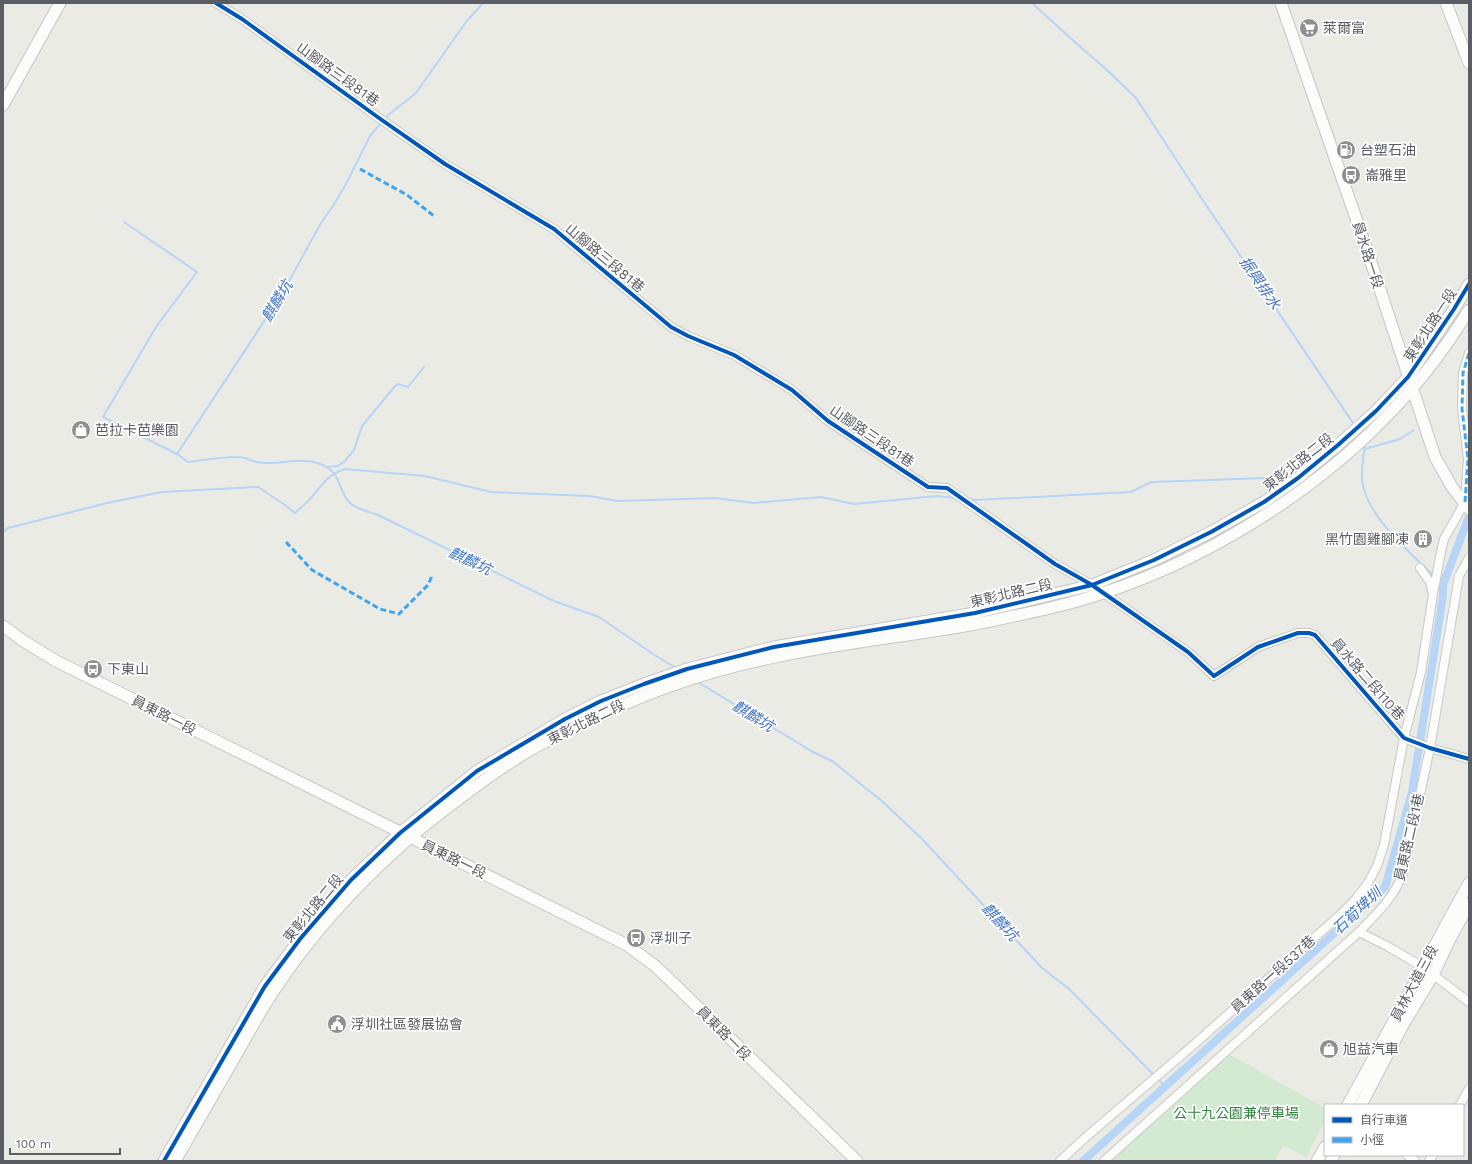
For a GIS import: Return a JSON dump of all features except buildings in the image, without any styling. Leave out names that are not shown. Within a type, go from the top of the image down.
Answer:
[{"type":"street","points":[[3,105],[60,3]]},
{"type":"street","name":"山腳路三段81巷","points":[[216,3],[242,19],[445,164],[554,229],[672,327],[688,336],[734,355],[792,390],[828,421],[928,487],[946,488],[1055,564],[1092,586]]},
{"type":"street","name":"員水路一段","points":[[1282,3],[1367,250],[1435,457],[1452,487],[1467,506]]},
{"type":"street","points":[[1446,3],[1469,63]]},
{"type":"street","name":"東彰北路一段","points":[[1408,377],[1469,284]]},
{"type":"street","name":"東彰北路一段","points":[[1413,389],[1469,310]]},
{"type":"street","points":[[1467,506],[1468,459],[1462,409],[1463,373],[1469,353]]},
{"type":"street","name":"東彰北路二段","points":[[687,674],[774,647],[975,613],[1092,586],[1154,560],[1211,532],[1264,502],[1298,478],[1350,435],[1376,411],[1408,377]]},
{"type":"street","name":"東彰北路二段","points":[[164,1161],[265,986],[300,939],[351,880],[405,835],[477,771],[522,743],[601,701],[644,684],[776,657],[976,624],[1059,605],[1103,593],[1160,572],[1217,543],[1273,510],[1312,482],[1370,433],[1413,389]]},
{"type":"street","name":"員東路一段537巷","points":[[1060,1161],[1190,1048],[1356,899],[1368,883],[1377,866],[1384,845],[1404,738],[1421,672],[1433,594],[1444,538],[1467,506]]},
{"type":"street","name":"員東路二段1巷","points":[[1104,1161],[1359,932],[1390,899],[1398,886],[1403,872],[1430,748],[1459,576],[1469,558]]},
{"type":"street","points":[[1420,568],[1430,582],[1433,594]]},
{"type":"street","points":[[1092,586],[1103,593]]},
{"type":"street","name":"員水路二段110巷","points":[[1103,593],[1188,652],[1214,676],[1258,647],[1298,633],[1309,633],[1315,635],[1404,738]]},
{"type":"street","name":"員東路一段","points":[[3,626],[22,640],[56,661],[627,945],[654,965],[857,1161]]},
{"type":"street","points":[[1404,738],[1430,748],[1469,759]]},
{"type":"street","name":"東彰北路二段","points":[[175,1161],[273,992],[308,944],[356,887],[405,835]]},
{"type":"street","name":"員林大道三段","points":[[1349,1104],[1469,883]]},
{"type":"street","name":"員林大道三段","points":[[1362,1104],[1403,1025],[1433,975],[1469,904]]},
{"type":"street","points":[[1359,932],[1423,967],[1469,1002]]},
{"type":"street","points":[[1466,1099],[1469,1089]]},
{"type":"street","points":[[1317,1161],[1324,1149]]},
{"type":"green space","name":"公十九公園兼停車場","points":[[1229,1054],[1324,1107],[1324,1123],[1306,1157],[1283,1145],[1274,1161],[1111,1161]]},
{"type":"waterway","name":"麒麟坑","points":[[384,120],[388,115],[416,93],[466,22],[483,3]]},
{"type":"waterway","name":"振興排水","points":[[1032,3],[1136,98],[1355,426]]},
{"type":"waterway","name":"麒麟坑","points":[[381,123],[370,136],[346,184],[321,223],[282,294],[177,454],[188,462],[240,457],[266,463],[311,461],[320,464],[332,471],[338,480],[346,499],[356,507],[378,515],[554,601],[599,617],[676,668]]},
{"type":"waterway","points":[[124,222],[197,272],[156,327],[103,417],[177,454]]},
{"type":"waterway","points":[[327,467],[338,466],[345,461],[354,450],[362,426],[395,386],[398,384],[408,387],[424,367]]},
{"type":"waterway","points":[[1365,449],[1400,439],[1414,430]]},
{"type":"waterway","name":"振興排水","points":[[1365,443],[1362,480],[1365,493],[1371,507],[1390,532],[1434,576]]},
{"type":"waterway","points":[[3,532],[8,528],[107,503],[162,492],[258,487],[295,513],[333,474],[345,469],[425,476],[491,492],[589,496],[618,501],[715,498],[753,503],[821,497],[854,504],[937,496],[955,498]]},
{"type":"waterway","points":[[968,499],[975,500],[1131,492],[1151,482],[1266,478]]},
{"type":"waterway","name":"石筍埤圳","points":[[1083,1161],[1385,887],[1412,792],[1443,596],[1443,585],[1469,516]]},
{"type":"waterway","name":"振興排水","points":[[1439,581],[1443,585]]},
{"type":"waterway","name":"麒麟坑","points":[[696,681],[813,752],[832,761],[883,802],[922,839],[1042,968],[1069,989],[1155,1076]]},
{"type":"waterway","name":"麒麟坑","points":[[1158,1079],[1165,1086]]},
{"type":"marked path","points":[[360,169],[407,195],[434,216]]},
{"type":"marked path","points":[[1465,502],[1468,459],[1462,409],[1463,373],[1469,353]]},
{"type":"marked path","points":[[286,542],[312,570],[380,609],[399,614],[428,585],[432,576]]},
{"type":"cycle path","points":[[216,3],[242,19],[445,164],[554,229],[671,327],[688,336],[734,355],[792,390],[828,421],[928,487],[947,488],[1055,564],[1092,585],[1188,652],[1214,676],[1258,647],[1298,633],[1309,633],[1315,635],[1404,738],[1430,748],[1469,759]]},
{"type":"cycle path","points":[[164,1161],[265,986],[300,939],[351,880],[400,833],[477,771],[565,719],[601,701],[687,669],[774,647],[975,613],[1092,585],[1154,560],[1211,532],[1264,502],[1298,478],[1338,445],[1376,411],[1408,377],[1469,284]]},
{"type":"place","name":"萊爾富","points":[[1309,28]]},
{"type":"place","name":"台塑石油","points":[[1346,150]]},
{"type":"place","name":"崙雅里","points":[[1351,175]]},
{"type":"place","name":"芭拉卡芭樂園","points":[[81,430]]},
{"type":"place","name":"黑竹園雞腳凍","points":[[1423,539]]},
{"type":"place","name":"下東山","points":[[93,669]]},
{"type":"place","name":"浮圳子","points":[[636,938]]},
{"type":"place","name":"浮圳社區發展協會","points":[[337,1024]]},
{"type":"place","name":"旭益汽車","points":[[1329,1049]]}]
